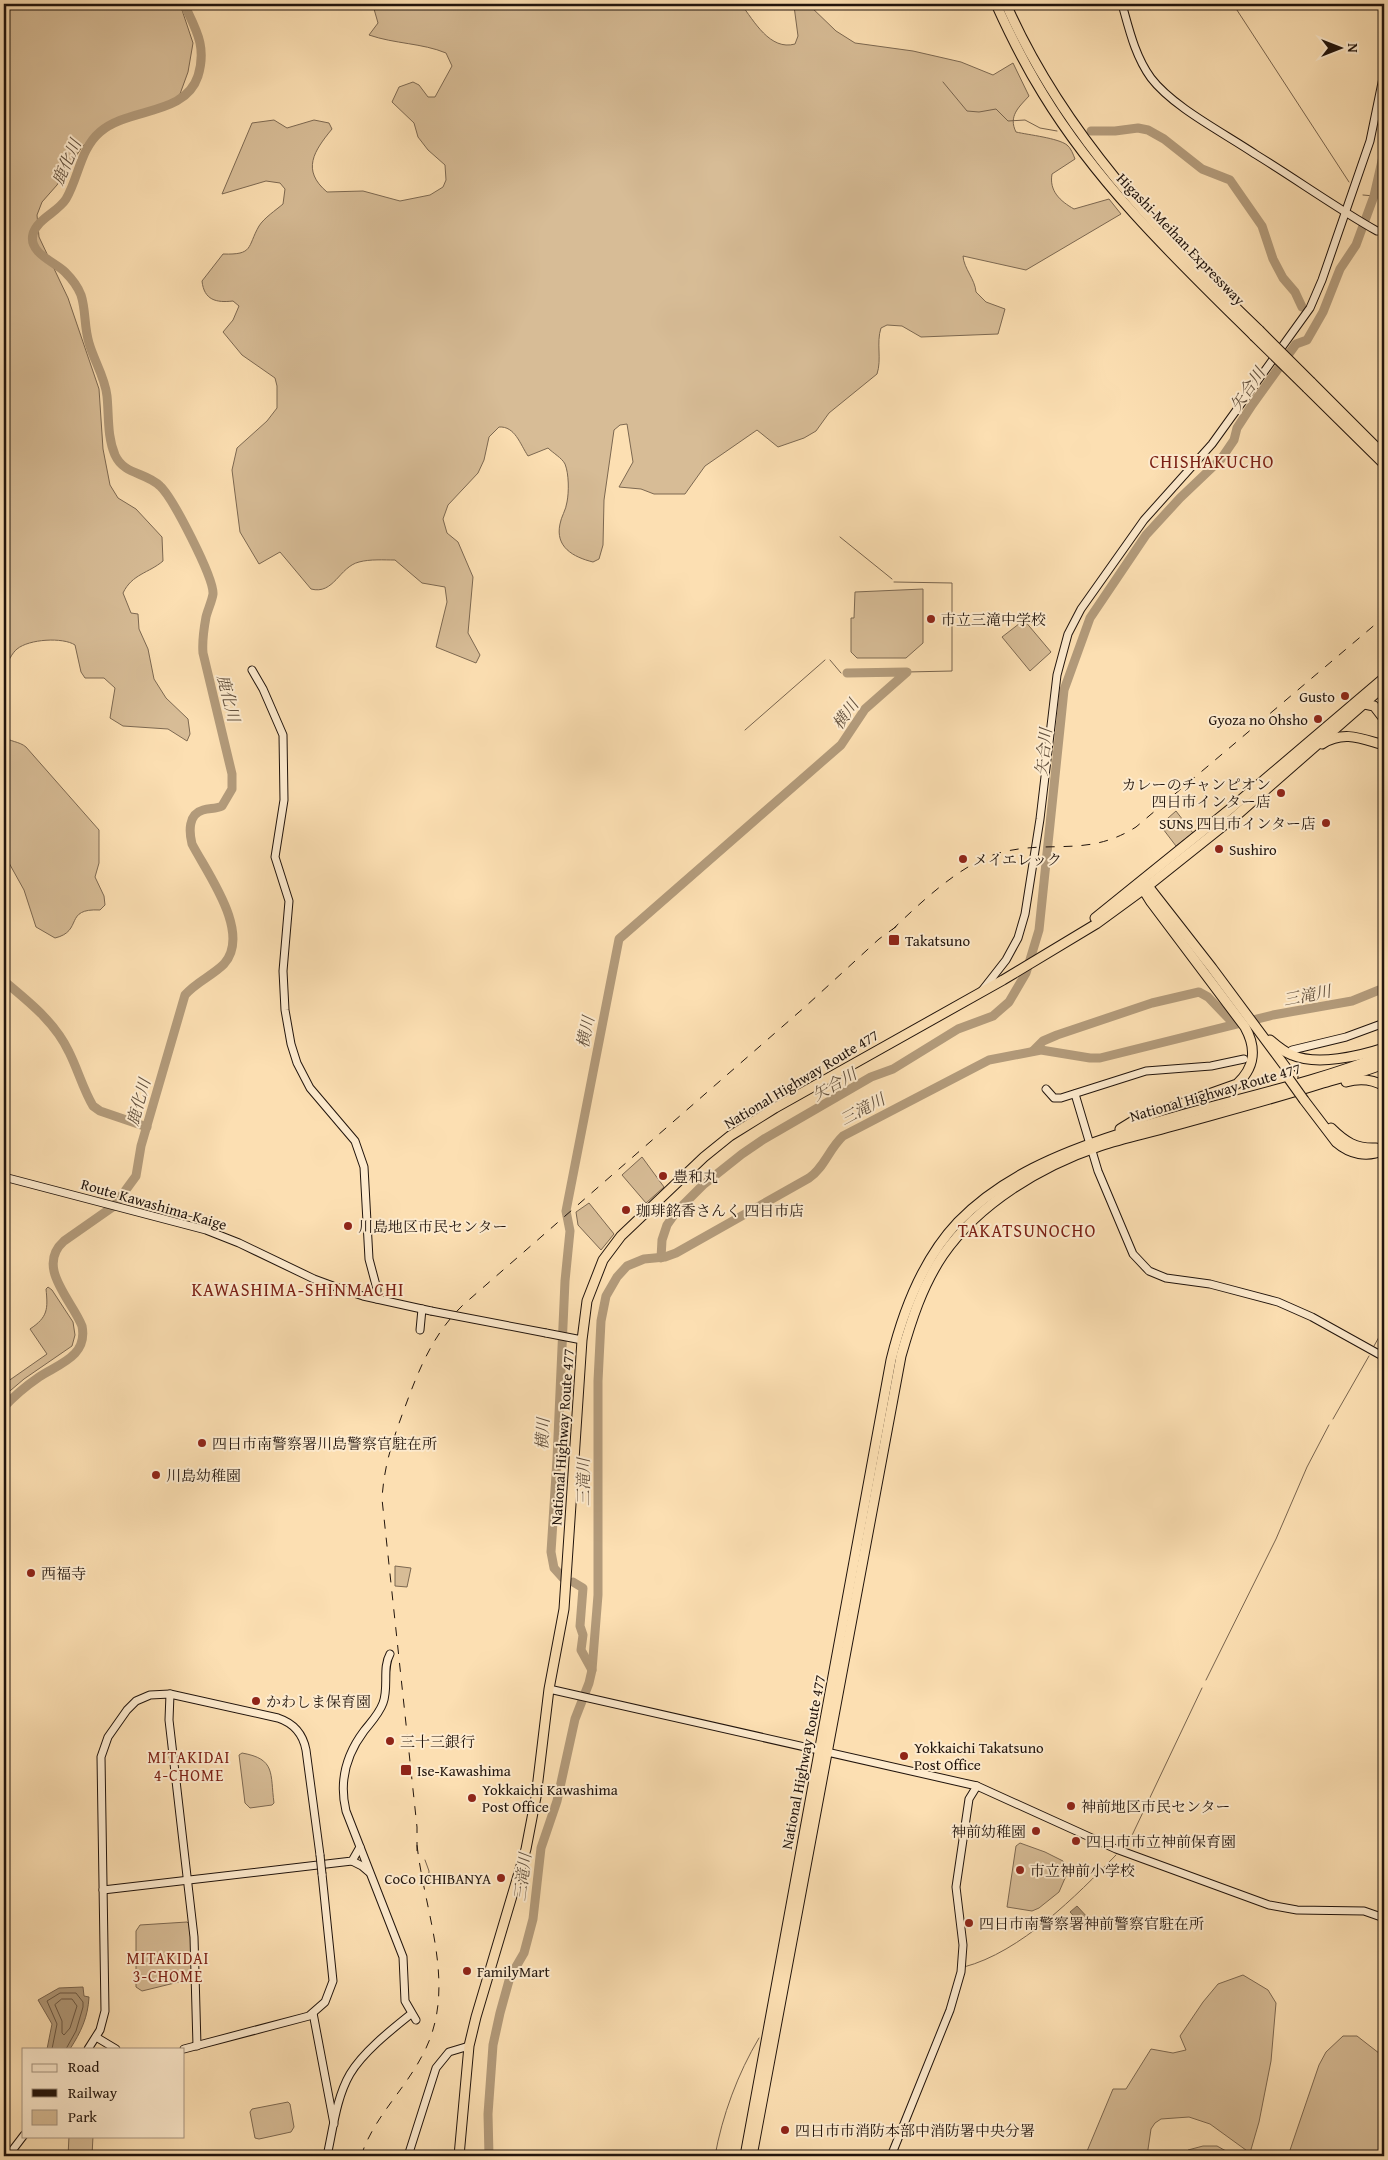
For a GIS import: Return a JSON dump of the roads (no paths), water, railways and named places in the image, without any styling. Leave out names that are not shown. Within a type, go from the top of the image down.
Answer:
[{"type":"highway","name":"Higashi-Meihan Expressway","points":[[996,4],[1017,49],[1043,95],[1085,155],[1133,212],[1309,385],[1384,464]]},
{"type":"highway","name":"Higashi-Meihan Expressway","points":[[1006,4],[1026,48],[1043,78],[1090,149],[1166,235],[1257,333]]},
{"type":"highway","name":"Higashi-Meihan Expressway","points":[[1309,385],[1384,455]]},
{"type":"highway","name":"National Highway Route 477","points":[[1144,886],[1230,809],[1384,678]]},
{"type":"highway","name":"National Highway Route 477","points":[[460,2156],[469,2046],[526,1849],[543,1753],[549,1689],[564,1609],[582,1340],[587,1301],[603,1260],[621,1236],[730,1136],[775,1108],[1003,980],[1144,886],[1237,815],[1384,686]]},
{"type":"highway","points":[[1384,697],[1384,713]]},
{"type":"highway","points":[[1363,738],[1350,727],[1349,717],[1353,704],[1366,703],[1374,706],[1384,720]]},
{"type":"highway","points":[[1301,757],[1334,738],[1346,736],[1363,738],[1384,745]]},
{"type":"highway","points":[[1092,1145],[1133,1121],[1237,1084],[1250,1068],[1260,1040],[1256,1026],[1208,970],[1144,886]]},
{"type":"highway","points":[[1208,970],[1245,1027],[1260,1040],[1327,1124],[1355,1147],[1364,1148],[1384,1144]]},
{"type":"highway","points":[[1260,1040],[1291,1055],[1324,1060],[1369,1053],[1384,1048]]},
{"type":"highway","name":"National Highway Route 477","points":[[752,2156],[891,1360],[900,1322],[912,1294],[933,1257],[952,1230],[980,1202],[1032,1167],[1162,1119],[1327,1075],[1384,1055]]},
{"type":"highway","name":"National Highway Route 477","points":[[1092,1145],[1283,1095],[1384,1064]]},
{"type":"highway","points":[[1283,1095],[1294,1095],[1356,1079],[1372,1080],[1384,1086]]},
{"type":"highway","points":[[1306,1097],[1336,1142],[1343,1148],[1360,1154],[1384,1150]]},
{"type":"highway","name":"National Highway Route 477","points":[[744,2156],[823,1750]]},
{"type":"street","points":[[1122,4],[1140,58],[1152,78],[1166,93],[1354,218],[1377,231]]},
{"type":"street","points":[[980,992],[1006,960],[1018,938],[1023,920],[1040,819],[1057,675],[1063,650],[1074,621],[1090,595],[1144,520],[1212,444],[1305,316],[1316,296],[1370,141],[1384,73]]},
{"type":"street","points":[[252,670],[263,689],[283,735],[284,800],[275,857],[285,887],[289,908],[283,971],[285,1010],[289,1034],[297,1063],[310,1088],[350,1132],[361,1155],[364,1167],[369,1260],[377,1289],[376,1299]]},
{"type":"street","points":[[1292,1050],[1346,1037],[1384,1023]]},
{"type":"street","points":[[1046,1089],[1054,1098],[1061,1098],[1146,1071],[1211,1066],[1244,1059]]},
{"type":"street","points":[[1074,1094],[1133,1254],[1149,1271],[1166,1278],[1210,1284],[1278,1302],[1312,1317],[1384,1357]]},
{"type":"street","name":"Route Kawashima-Kaige","points":[[4,1178],[206,1230],[239,1243],[314,1279],[376,1299],[582,1340]]},
{"type":"street","points":[[420,1330],[422,1309]]},
{"type":"street","points":[[390,1654],[387,1660],[384,1702],[354,1746],[344,1775],[344,1801],[403,1957],[405,2001],[416,2020]]},
{"type":"street","points":[[549,1689],[977,1786],[1116,1849],[1269,1905],[1297,1910],[1364,1911],[1384,1918]]},
{"type":"street","points":[[89,2048],[96,2037],[105,2011],[101,1757],[104,1746],[127,1710],[136,1701],[155,1694],[170,1694],[278,1718],[296,1728],[305,1744],[308,1755],[334,1975],[328,1997],[313,2014],[185,2049]]},
{"type":"street","points":[[170,1694],[169,1720],[196,1953],[197,2046]]},
{"type":"street","points":[[891,2156],[950,2010],[961,1967],[964,1945],[956,1887],[969,1799],[977,1786]]},
{"type":"street","points":[[352,1862],[360,1847]]},
{"type":"street","points":[[102,1890],[352,1862],[362,1866],[371,1874]]},
{"type":"street","points":[[313,2014],[334,2126]]},
{"type":"street","points":[[327,2156],[344,2088],[352,2071],[364,2056],[411,2014]]},
{"type":"street","points":[[96,2037],[114,2048]]},
{"type":"street","points":[[408,2156],[436,2068],[449,2052],[469,2046]]},
{"type":"street","points":[[8,2156],[22,2138]]},
{"type":"water","points":[[1077,1906],[1089,1919],[1082,1925],[1070,1912]]},
{"type":"water","points":[[83,1987],[84,1996],[89,1997],[87,2011],[81,2030],[71,2048],[47,2048],[52,2024],[38,2000],[59,1988]]},
{"type":"waterway","name":"鹿化川","points":[[4,1407],[34,1380],[70,1358],[81,1345],[83,1336],[82,1326],[58,1284],[54,1272],[53,1262],[56,1251],[64,1241],[114,1206],[136,1176],[141,1146],[185,995],[224,964],[231,951],[233,936],[224,903],[192,844],[190,834],[192,819],[195,815],[203,810],[222,806],[232,789],[232,774],[203,653],[205,621],[213,594],[212,585],[192,538],[166,493],[154,481],[124,466],[115,455],[109,433],[106,389],[89,343],[81,295],[67,274],[38,252],[34,247],[33,241],[35,229],[66,199],[88,147],[100,132],[126,118],[169,105],[191,89],[198,76],[201,47],[196,30],[184,4]]},
{"type":"waterway","points":[[1233,4],[1349,182]]},
{"type":"waterway","points":[[943,82],[967,111],[979,112],[996,109],[1008,121],[1025,120],[1040,128],[1057,131]]},
{"type":"waterway","points":[[1091,131],[1115,131],[1138,128],[1148,130],[1164,139],[1202,169],[1230,180],[1262,226],[1273,259],[1283,278],[1295,292],[1302,307]]},
{"type":"waterway","name":"矢合川","points":[[661,1258],[662,1240],[667,1225],[676,1212],[703,1185],[742,1154],[764,1139],[871,1077],[893,1069],[958,1029],[993,1016],[1009,1002],[1026,973],[1039,930],[1064,690],[1090,618],[1146,535],[1180,498],[1221,459],[1234,440],[1237,428],[1296,344],[1307,340],[1323,312],[1340,269],[1356,245],[1374,196],[1384,152]]},
{"type":"waterway","points":[[1363,195],[1374,196]]},
{"type":"waterway","points":[[840,537],[892,579]]},
{"type":"waterway","points":[[894,582],[952,583],[952,671],[907,672]]},
{"type":"waterway","points":[[745,730],[825,660]]},
{"type":"waterway","points":[[830,660],[841,673]]},
{"type":"waterway","name":"横川","points":[[563,1578],[554,1568],[551,1552],[565,1281],[570,1231],[566,1211],[619,939],[841,745],[865,709],[907,672],[847,673]]},
{"type":"waterway","points":[[4,981],[41,1013],[56,1031],[69,1052],[93,1106],[100,1111],[147,1127]]},
{"type":"waterway","name":"三滝川","points":[[489,2156],[488,2114],[493,2045],[510,1977],[524,1953],[533,1919],[541,1848],[557,1801],[575,1719],[592,1670],[598,1595],[598,1381],[601,1321],[606,1296],[617,1277],[627,1266],[644,1259],[665,1257],[676,1253],[809,1178],[819,1169],[843,1136],[989,1060],[1041,1050],[1100,1058],[1273,1015],[1352,1001],[1384,988]]},
{"type":"waterway","name":"三滝川","points":[[1033,1051],[1043,1041],[1057,1035],[1152,1003],[1199,992],[1208,997],[1234,1024]]},
{"type":"waterway","points":[[1374,1346],[1384,1328]]},
{"type":"waterway","points":[[1333,1419],[1369,1356]]},
{"type":"waterway","points":[[1206,1680],[1276,1539],[1307,1467],[1329,1425]]},
{"type":"waterway","name":"横川","points":[[573,1582],[583,1588],[580,1626],[583,1635],[581,1650],[592,1670]]},
{"type":"waterway","points":[[1126,1848],[1202,1688]]},
{"type":"waterway","points":[[964,1967],[985,1960],[1027,1936],[1083,1888],[1116,1855]]},
{"type":"waterway","points":[[425,1860],[429,1871],[428,1884]]},
{"type":"waterway","points":[[715,2156],[732,2095],[744,2066],[759,2038]]},
{"type":"railway","points":[[892,930],[942,885],[971,865],[985,858],[1018,849],[1085,845],[1101,842],[1136,827],[1384,617]]},
{"type":"railway","points":[[417,1851],[417,1827],[382,1499],[387,1463],[393,1441],[410,1393],[428,1353],[443,1328],[463,1305],[806,1006],[879,939],[897,926]]},
{"type":"railway","points":[[361,2156],[373,2129],[422,2056],[433,2031],[438,2005],[439,1979],[436,1952],[417,1845]]},
{"type":"place","name":"市立三滝中学校","points":[[931,619]]},
{"type":"place","name":"Gusto","points":[[1345,696]]},
{"type":"place","name":"Gyoza no Ohsho","points":[[1318,719]]},
{"type":"place","name":"カレーのチャンピオン 四日市インター店","points":[[1281,793]]},
{"type":"place","name":"SUNS 四日市インター店","points":[[1326,823]]},
{"type":"place","name":"Sushiro","points":[[1219,849]]},
{"type":"place","name":"メイエレック","points":[[963,859]]},
{"type":"place","name":"Takatsuno","points":[[894,940]]},
{"type":"place","name":"豊和丸","points":[[663,1176]]},
{"type":"place","name":"珈琲銘香さんく 四日市店","points":[[626,1210]]},
{"type":"place","name":"川島地区市民センター","points":[[348,1226]]},
{"type":"place","name":"四日市南警察署川島警察官駐在所","points":[[202,1443]]},
{"type":"place","name":"川島幼稚園","points":[[156,1475]]},
{"type":"place","name":"西福寺","points":[[31,1573]]},
{"type":"place","name":"かわしま保育園","points":[[256,1701]]},
{"type":"place","name":"三十三銀行","points":[[390,1741]]},
{"type":"place","name":"Yokkaichi Takatsuno Post Office","points":[[904,1756]]},
{"type":"place","name":"Ise-Kawashima","points":[[406,1770]]},
{"type":"place","name":"Yokkaichi Kawashima Post Office","points":[[472,1798]]},
{"type":"place","name":"神前地区市民センター","points":[[1071,1806]]},
{"type":"place","name":"神前幼稚園","points":[[1036,1831]]},
{"type":"place","name":"四日市市立神前保育園","points":[[1076,1841]]},
{"type":"place","name":"市立神前小学校","points":[[1020,1870]]},
{"type":"place","name":"CoCo ICHIBANYA","points":[[501,1878]]},
{"type":"place","name":"四日市南警察署神前警察官駐在所","points":[[969,1923]]},
{"type":"place","name":"FamilyMart","points":[[467,1971]]},
{"type":"place","name":"四日市市消防本部中消防署中央分署","points":[[785,2130]]},
{"type":"district","name":"CHISHAKUCHO","points":[[1212,461]]},
{"type":"district","name":"TAKATSUNOCHO","points":[[1027,1230]]},
{"type":"district","name":"KAWASHIMA-SHINMACHI","points":[[298,1289]]},
{"type":"district","name":"MITAKIDAI 4-CHOME","points":[[189,1766]]},
{"type":"district","name":"MITAKIDAI 3-CHOME","points":[[168,1967]]}]
